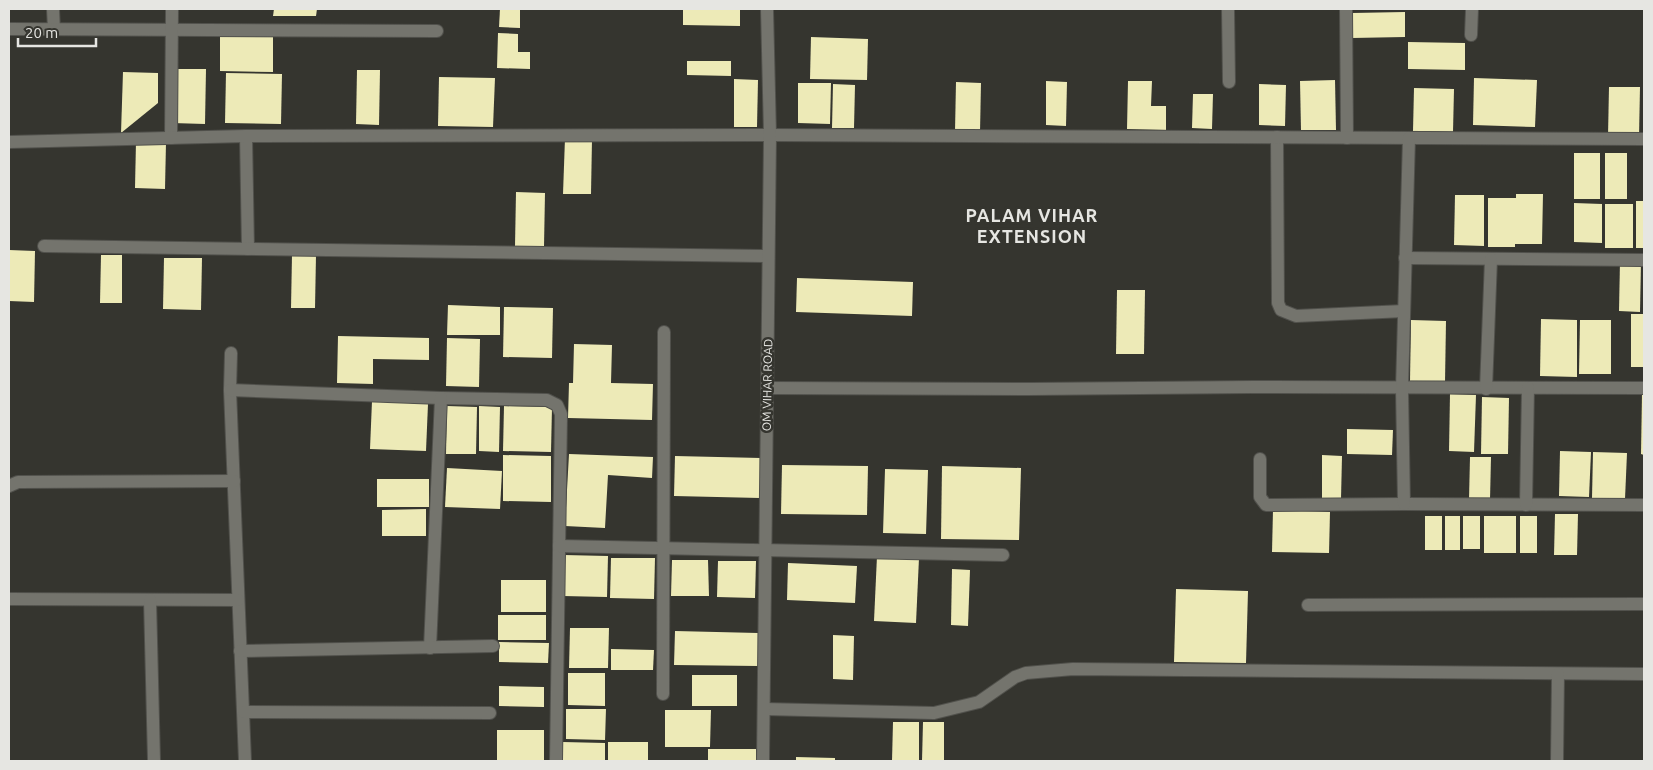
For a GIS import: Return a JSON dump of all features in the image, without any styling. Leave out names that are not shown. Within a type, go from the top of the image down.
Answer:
[{"type":"street","points":[[53,9],[54,30]]},
{"type":"street","points":[[170,138],[172,9]]},
{"type":"street","name":"OM VIHAR ROAD","points":[[763,761],[770,135],[767,9]]},
{"type":"street","points":[[1228,9],[1229,82]]},
{"type":"street","points":[[1346,9],[1347,138]]},
{"type":"street","points":[[1471,35],[1472,9]]},
{"type":"street","points":[[9,29],[437,32]]},
{"type":"street","points":[[9,142],[246,136],[770,135],[1644,140]]},
{"type":"street","points":[[246,136],[248,248]]},
{"type":"street","points":[[1278,137],[1278,303],[1281,310],[1296,316],[1404,311]]},
{"type":"street","points":[[1404,504],[1402,388],[1410,138]]},
{"type":"street","points":[[44,246],[768,256]]},
{"type":"street","points":[[1405,258],[1644,260]]},
{"type":"street","points":[[1486,388],[1491,259]]},
{"type":"street","points":[[663,694],[664,332]]},
{"type":"street","points":[[231,352],[230,390],[245,761]]},
{"type":"street","points":[[767,388],[1644,388]]},
{"type":"street","points":[[1526,505],[1528,388]]},
{"type":"street","points":[[230,390],[547,400],[557,405],[561,414],[556,761]]},
{"type":"street","points":[[430,648],[440,398]]},
{"type":"street","points":[[1260,459],[1260,497],[1266,505],[1644,505]]},
{"type":"street","points":[[9,486],[18,482],[234,481]]},
{"type":"street","points":[[559,546],[1002,556]]},
{"type":"street","points":[[9,599],[238,600]]},
{"type":"street","points":[[150,600],[154,761]]},
{"type":"street","points":[[1308,605],[1644,604]]},
{"type":"street","points":[[240,651],[493,646]]},
{"type":"street","points":[[764,709],[934,713],[979,702],[1015,677],[1026,673],[1073,669],[1644,674]]},
{"type":"street","points":[[1557,761],[1558,674]]},
{"type":"street","points":[[244,712],[490,713]]},
{"type":"building","points":[[274,9],[317,9],[316,16],[273,16]]},
{"type":"building","points":[[500,9],[520,9],[520,28],[499,27]]},
{"type":"building","points":[[683,9],[740,9],[740,26],[683,25]]},
{"type":"building","points":[[1405,12],[1405,37],[1352,38],[1352,13]]},
{"type":"building","points":[[220,32],[273,33],[273,72],[220,71]]},
{"type":"building","points":[[498,33],[518,34],[518,52],[530,52],[530,69],[497,68]]},
{"type":"building","points":[[811,37],[868,39],[867,80],[810,79]]},
{"type":"building","points":[[1408,42],[1465,43],[1465,70],[1408,69]]},
{"type":"building","points":[[687,61],[731,61],[731,76],[687,75]]},
{"type":"building","points":[[173,69],[206,69],[205,124],[172,123]]},
{"type":"building","points":[[357,70],[380,70],[379,125],[356,124]]},
{"type":"building","points":[[123,72],[158,73],[158,103],[121,133]]},
{"type":"building","points":[[226,73],[282,74],[281,124],[225,123]]},
{"type":"building","points":[[439,77],[495,78],[493,127],[438,126]]},
{"type":"building","points":[[1474,78],[1537,80],[1535,127],[1473,125]]},
{"type":"building","points":[[734,79],[758,80],[757,127],[734,127]]},
{"type":"building","points":[[1335,80],[1336,130],[1301,130],[1300,81]]},
{"type":"building","points":[[1046,81],[1067,82],[1066,126],[1046,125]]},
{"type":"building","points":[[1128,81],[1152,81],[1151,106],[1166,106],[1166,130],[1127,129]]},
{"type":"building","points":[[956,82],[981,83],[980,132],[955,131]]},
{"type":"building","points":[[798,83],[831,83],[830,124],[798,123]]},
{"type":"building","points":[[833,84],[855,85],[854,128],[832,128]]},
{"type":"building","points":[[1259,84],[1286,85],[1285,126],[1259,125]]},
{"type":"building","points":[[1609,87],[1640,87],[1639,137],[1608,136]]},
{"type":"building","points":[[1414,88],[1454,89],[1453,132],[1413,131]]},
{"type":"building","points":[[1193,94],[1213,94],[1212,129],[1192,128]]},
{"type":"building","points":[[565,138],[592,139],[591,194],[563,194]]},
{"type":"building","points":[[136,141],[166,142],[165,189],[135,188]]},
{"type":"building","points":[[1574,153],[1600,153],[1600,199],[1574,199]]},
{"type":"building","points":[[1605,153],[1627,153],[1627,199],[1605,199]]},
{"type":"building","points":[[516,192],[545,193],[544,246],[515,246]]},
{"type":"building","points":[[1516,194],[1543,194],[1542,244],[1488,247],[1488,198],[1516,198]]},
{"type":"building","points":[[1455,195],[1484,195],[1484,246],[1454,245]]},
{"type":"building","points":[[1636,201],[1644,201],[1644,248],[1636,248]]},
{"type":"building","points":[[1574,203],[1602,204],[1602,243],[1574,242]]},
{"type":"building","points":[[1605,204],[1633,204],[1633,248],[1605,248]]},
{"type":"building","points":[[9,250],[35,251],[34,302],[9,301]]},
{"type":"building","points":[[101,255],[122,255],[122,303],[100,303]]},
{"type":"building","points":[[292,255],[316,255],[315,308],[291,308]]},
{"type":"building","points":[[164,258],[202,258],[201,310],[163,309]]},
{"type":"building","points":[[1620,261],[1641,262],[1640,312],[1619,311]]},
{"type":"building","points":[[797,278],[913,282],[912,316],[796,312]]},
{"type":"building","points":[[1117,290],[1145,290],[1144,354],[1116,354]]},
{"type":"building","points":[[448,305],[500,307],[500,335],[447,335]]},
{"type":"building","points":[[504,307],[553,308],[552,358],[503,357]]},
{"type":"building","points":[[1631,314],[1644,314],[1644,367],[1631,367]]},
{"type":"building","points":[[1541,319],[1577,320],[1577,377],[1540,376]]},
{"type":"building","points":[[1411,320],[1446,321],[1445,382],[1410,381]]},
{"type":"building","points":[[1580,320],[1611,320],[1611,374],[1579,374]]},
{"type":"building","points":[[338,336],[429,338],[429,360],[373,359],[373,384],[337,383]]},
{"type":"building","points":[[447,338],[480,339],[479,387],[446,386]]},
{"type":"building","points":[[574,344],[612,345],[611,383],[653,384],[652,420],[568,418],[569,383],[573,383]]},
{"type":"building","points":[[1450,394],[1476,395],[1474,452],[1449,451]]},
{"type":"building","points":[[1642,394],[1644,394],[1644,455],[1641,454]]},
{"type":"building","points":[[1482,397],[1509,398],[1508,454],[1481,454]]},
{"type":"building","points":[[372,401],[428,404],[426,451],[370,449]]},
{"type":"building","points":[[447,406],[477,407],[476,454],[446,454]]},
{"type":"building","points":[[479,406],[500,407],[499,452],[479,451]]},
{"type":"building","points":[[504,406],[552,407],[551,452],[503,451]]},
{"type":"building","points":[[1347,429],[1393,430],[1392,455],[1347,454]]},
{"type":"building","points":[[1560,451],[1591,452],[1589,497],[1559,496]]},
{"type":"building","points":[[1593,452],[1627,453],[1625,499],[1592,498]]},
{"type":"building","points":[[569,454],[653,457],[652,478],[608,475],[605,528],[565,526]]},
{"type":"building","points":[[503,455],[551,456],[551,502],[503,501]]},
{"type":"building","points":[[1322,455],[1342,456],[1341,499],[1322,499]]},
{"type":"building","points":[[675,456],[761,458],[760,498],[674,496]]},
{"type":"building","points":[[1470,457],[1491,457],[1490,500],[1469,500]]},
{"type":"building","points":[[782,465],[868,466],[867,515],[781,514]]},
{"type":"building","points":[[942,466],[1021,468],[1019,540],[941,539]]},
{"type":"building","points":[[447,468],[502,471],[500,509],[445,507]]},
{"type":"building","points":[[885,469],[928,470],[926,534],[883,533]]},
{"type":"building","points":[[377,479],[429,479],[429,507],[377,507]]},
{"type":"building","points":[[426,509],[426,536],[382,536],[382,510]]},
{"type":"building","points":[[1273,510],[1330,512],[1329,553],[1272,552]]},
{"type":"building","points":[[1555,514],[1578,514],[1577,555],[1554,555]]},
{"type":"building","points":[[1425,516],[1442,516],[1442,550],[1425,550]]},
{"type":"building","points":[[1445,516],[1460,516],[1460,550],[1445,550]]},
{"type":"building","points":[[1463,516],[1480,516],[1480,549],[1463,549]]},
{"type":"building","points":[[1484,516],[1516,516],[1516,553],[1484,553]]},
{"type":"building","points":[[1520,516],[1537,516],[1537,553],[1520,553]]},
{"type":"building","points":[[564,555],[608,556],[607,597],[563,596]]},
{"type":"building","points":[[877,556],[919,558],[916,623],[874,621]]},
{"type":"building","points":[[611,558],[655,558],[654,599],[610,598]]},
{"type":"building","points":[[672,560],[708,560],[709,596],[671,596]]},
{"type":"building","points":[[718,561],[756,561],[755,598],[717,597]]},
{"type":"building","points":[[788,563],[857,566],[855,603],[787,600]]},
{"type":"building","points":[[952,569],[970,570],[968,626],[951,625]]},
{"type":"building","points":[[501,580],[546,580],[546,612],[501,612]]},
{"type":"building","points":[[1176,589],[1248,591],[1246,663],[1174,662]]},
{"type":"building","points":[[498,615],[546,615],[546,640],[498,640]]},
{"type":"building","points":[[570,628],[609,628],[608,668],[569,668]]},
{"type":"building","points":[[675,631],[758,633],[758,666],[674,665]]},
{"type":"building","points":[[833,635],[854,636],[853,680],[833,679]]},
{"type":"building","points":[[499,642],[549,643],[548,663],[499,662]]},
{"type":"building","points":[[611,649],[654,650],[653,670],[611,670]]},
{"type":"building","points":[[568,673],[605,673],[605,706],[568,705]]},
{"type":"building","points":[[692,675],[737,675],[737,706],[692,706]]},
{"type":"building","points":[[499,686],[544,687],[544,707],[499,706]]},
{"type":"building","points":[[566,709],[606,709],[605,740],[566,739]]},
{"type":"building","points":[[665,710],[711,710],[710,747],[665,747]]},
{"type":"building","points":[[893,722],[919,722],[919,761],[892,761]]},
{"type":"building","points":[[923,722],[944,722],[944,761],[922,761]]},
{"type":"building","points":[[497,730],[544,730],[544,761],[497,761]]},
{"type":"building","points":[[563,742],[605,743],[605,761],[562,761]]},
{"type":"building","points":[[608,742],[648,742],[648,761],[608,761]]},
{"type":"building","points":[[708,749],[756,749],[756,761],[708,761]]},
{"type":"building","points":[[796,757],[835,758],[835,761],[796,761]]},
{"type":"district","name":"PALAM VIHAR EXTENSION","points":[[1032,225]]}]
